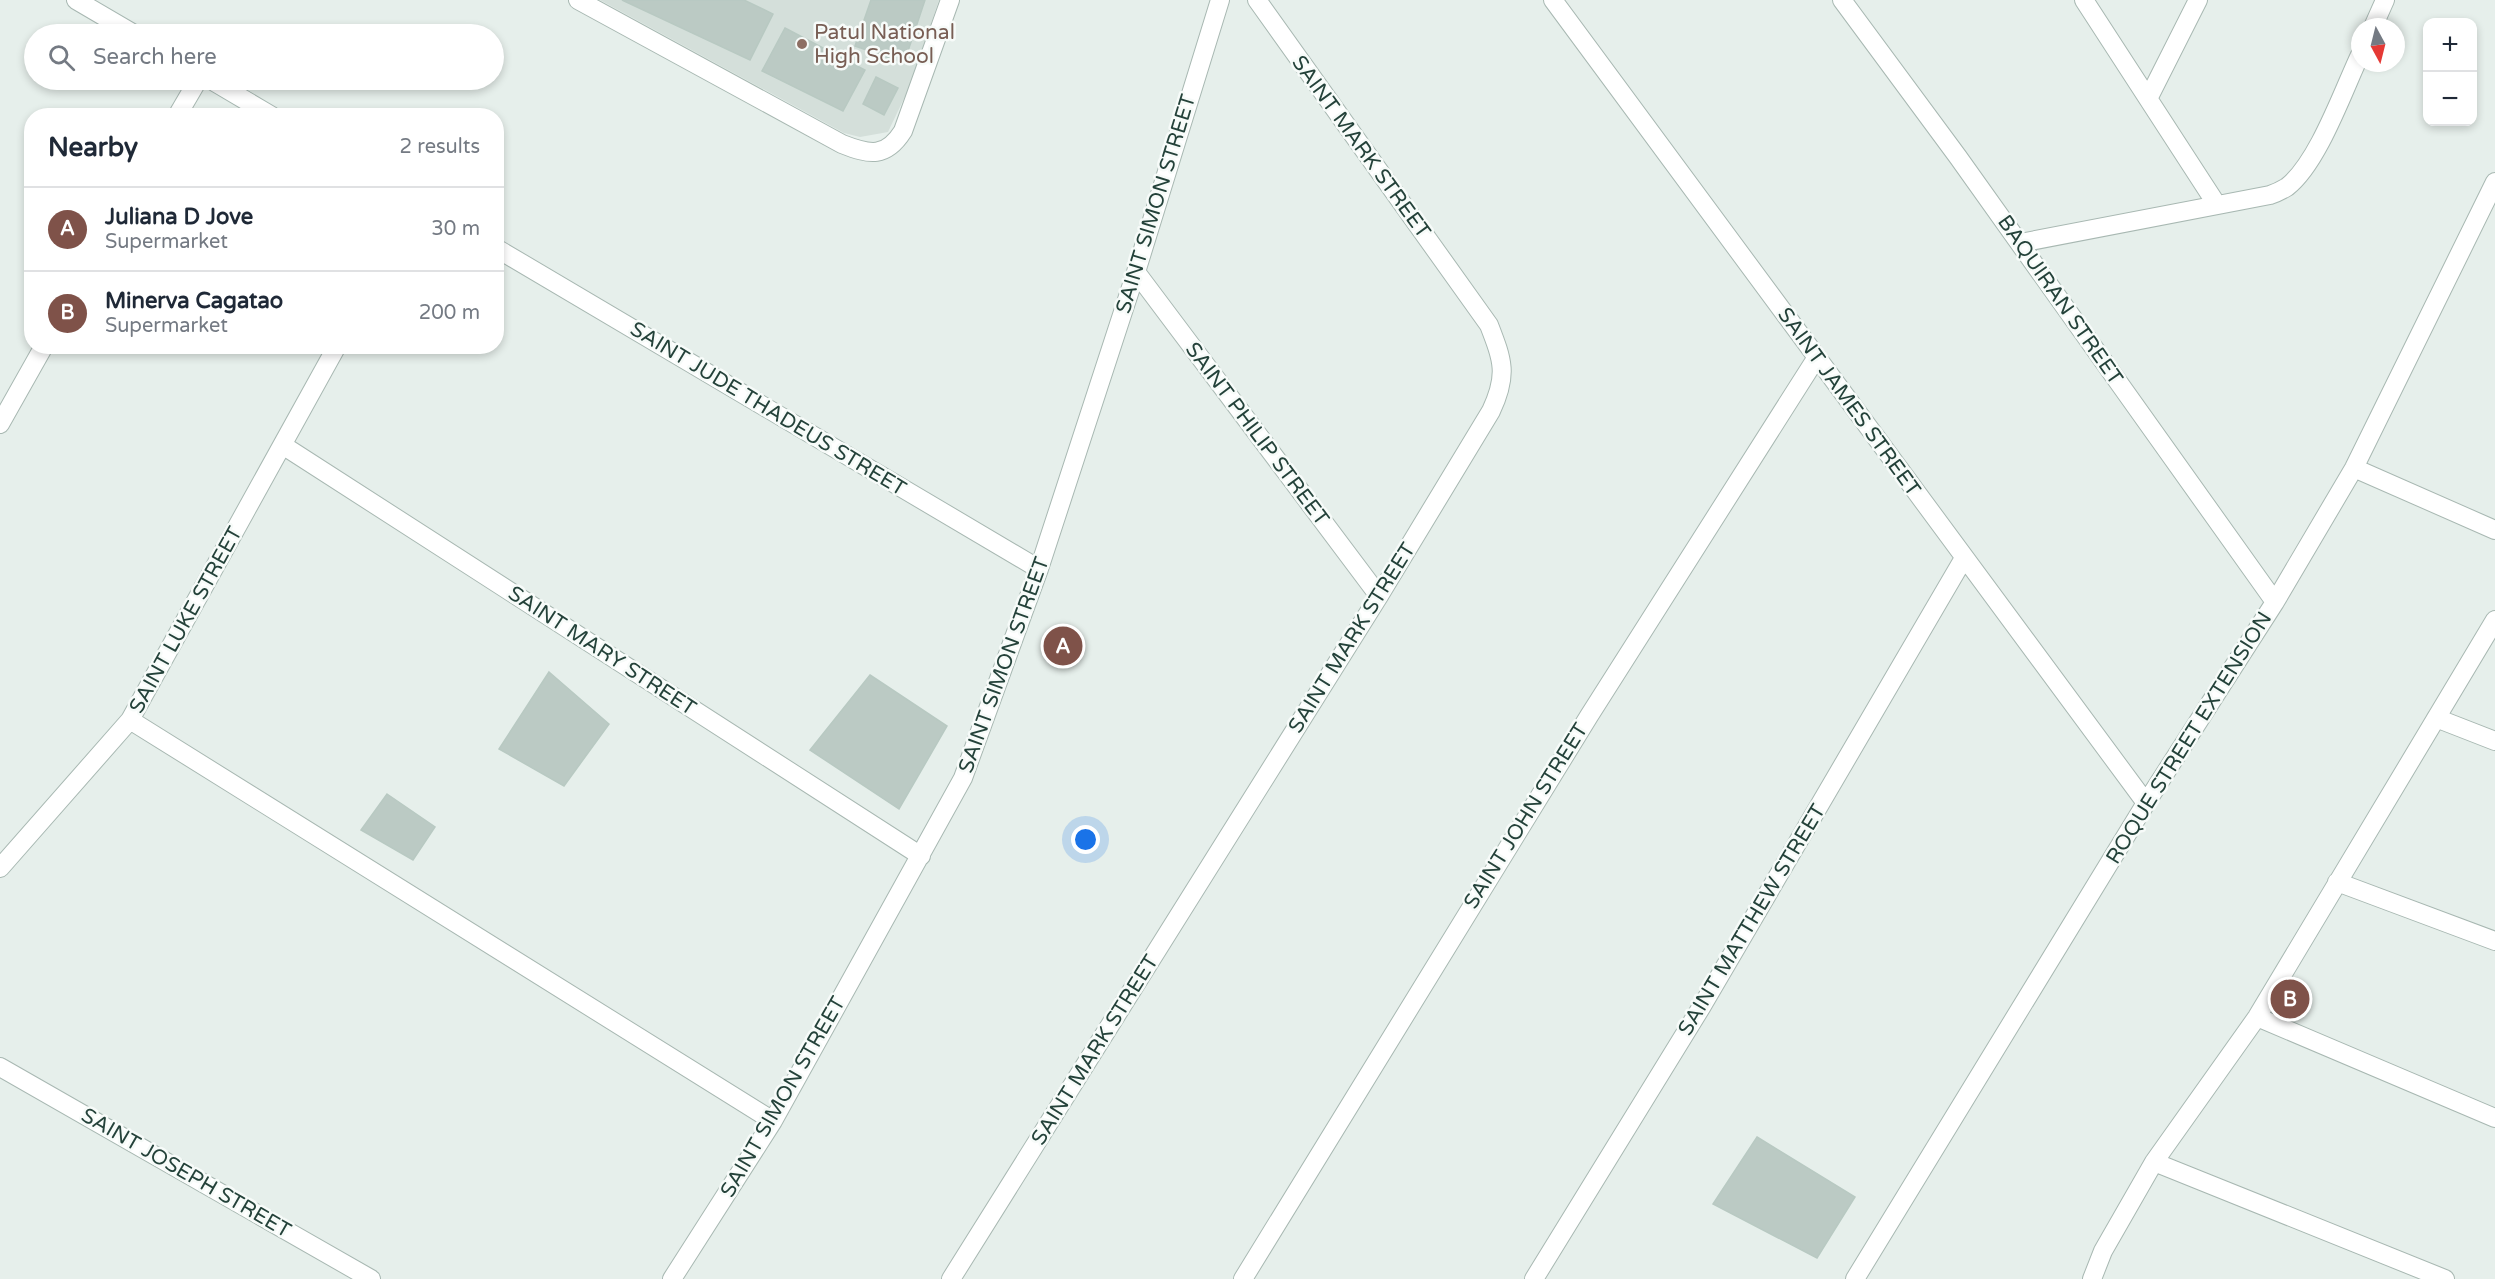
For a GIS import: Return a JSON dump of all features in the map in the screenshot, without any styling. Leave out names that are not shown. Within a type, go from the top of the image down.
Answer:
[{"type":"street","points":[[76,0],[117,24]]},
{"type":"street","points":[[578,0],[842,144],[871,153],[884,151],[895,144],[903,131],[950,0]]},
{"type":"street","name":"SAINT SIMON STREET","points":[[672,1279],[773,1121],[963,778],[1039,569],[1136,272],[1220,0]]},
{"type":"street","name":"SAINT MARK STREET","points":[[951,1279],[1379,596],[1491,411],[1501,390],[1503,367],[1489,325],[1257,0]]},
{"type":"street","name":"SAINT JAMES STREET","points":[[1553,0],[2146,803]]},
{"type":"street","name":"BAQUIRAN STREET","points":[[1842,0],[2020,243],[2275,602]]},
{"type":"street","points":[[2084,0],[2217,205]]},
{"type":"street","points":[[2149,97],[2198,0]]},
{"type":"street","points":[[2377,18],[2385,0]]},
{"type":"street","points":[[2020,243],[2270,195],[2287,186],[2302,172],[2317,147],[2352,72]]},
{"type":"street","points":[[182,108],[192,90]]},
{"type":"street","points":[[228,90],[258,108]]},
{"type":"street","name":"ROQUE STREET EXTENSION","points":[[1855,1279],[2146,803],[2275,602],[2354,468],[2495,182]]},
{"type":"street","name":"SAINT JUDE THADEUS STREET","points":[[504,253],[1039,569]]},
{"type":"street","name":"SAINT PHILIP STREET","points":[[1136,272],[1379,596]]},
{"type":"street","points":[[0,424],[39,354]]},
{"type":"street","name":"SAINT LUKE STREET","points":[[0,868],[130,720],[284,446],[333,354]]},
{"type":"street","name":"SAINT JOHN STREET","points":[[1243,1279],[1558,765],[1817,357]]},
{"type":"street","name":"SAINT MARY STREET","points":[[284,446],[921,856]]},
{"type":"street","points":[[2354,468],[2495,530]]},
{"type":"street","name":"SAINT MATTHEW STREET","points":[[1534,1279],[1702,1006],[1964,558]]},
{"type":"street","points":[[2092,1279],[2103,1251],[2154,1162],[2257,1017],[2495,620]]},
{"type":"street","points":[[2436,718],[2495,741]]},
{"type":"street","points":[[130,720],[773,1121]]},
{"type":"street","points":[[2337,882],[2495,941]]},
{"type":"street","points":[[2257,1017],[2495,1118]]},
{"type":"street","name":"SAINT JOSEPH STREET","points":[[0,1067],[371,1279]]},
{"type":"street","points":[[2154,1162],[2445,1279]]},
{"type":"shaded area","name":"Patul National High School","points":[[600,0],[939,0],[909,88],[888,132],[860,137],[844,133]]},
{"type":"building","points":[[622,0],[744,0],[773,14],[750,60]]},
{"type":"building","points":[[871,0],[925,0],[904,63],[855,46]]},
{"type":"building","points":[[785,28],[865,70],[843,111],[762,71]]},
{"type":"building","points":[[876,77],[898,88],[884,115],[863,104]]},
{"type":"building","points":[[549,672],[609,724],[564,786],[499,749]]},
{"type":"building","points":[[870,675],[947,726],[899,809],[810,750]]},
{"type":"building","points":[[387,794],[435,827],[413,860],[361,830]]},
{"type":"building","points":[[1757,1137],[1855,1197],[1817,1258],[1713,1204]]},
{"type":"place","name":"Patul National High School","points":[[802,44]]},
{"type":"place","name":"Juliana D Jove","points":[[1063,646]]},
{"type":"place","name":"Minerva Cagatao","points":[[2290,999]]}]
